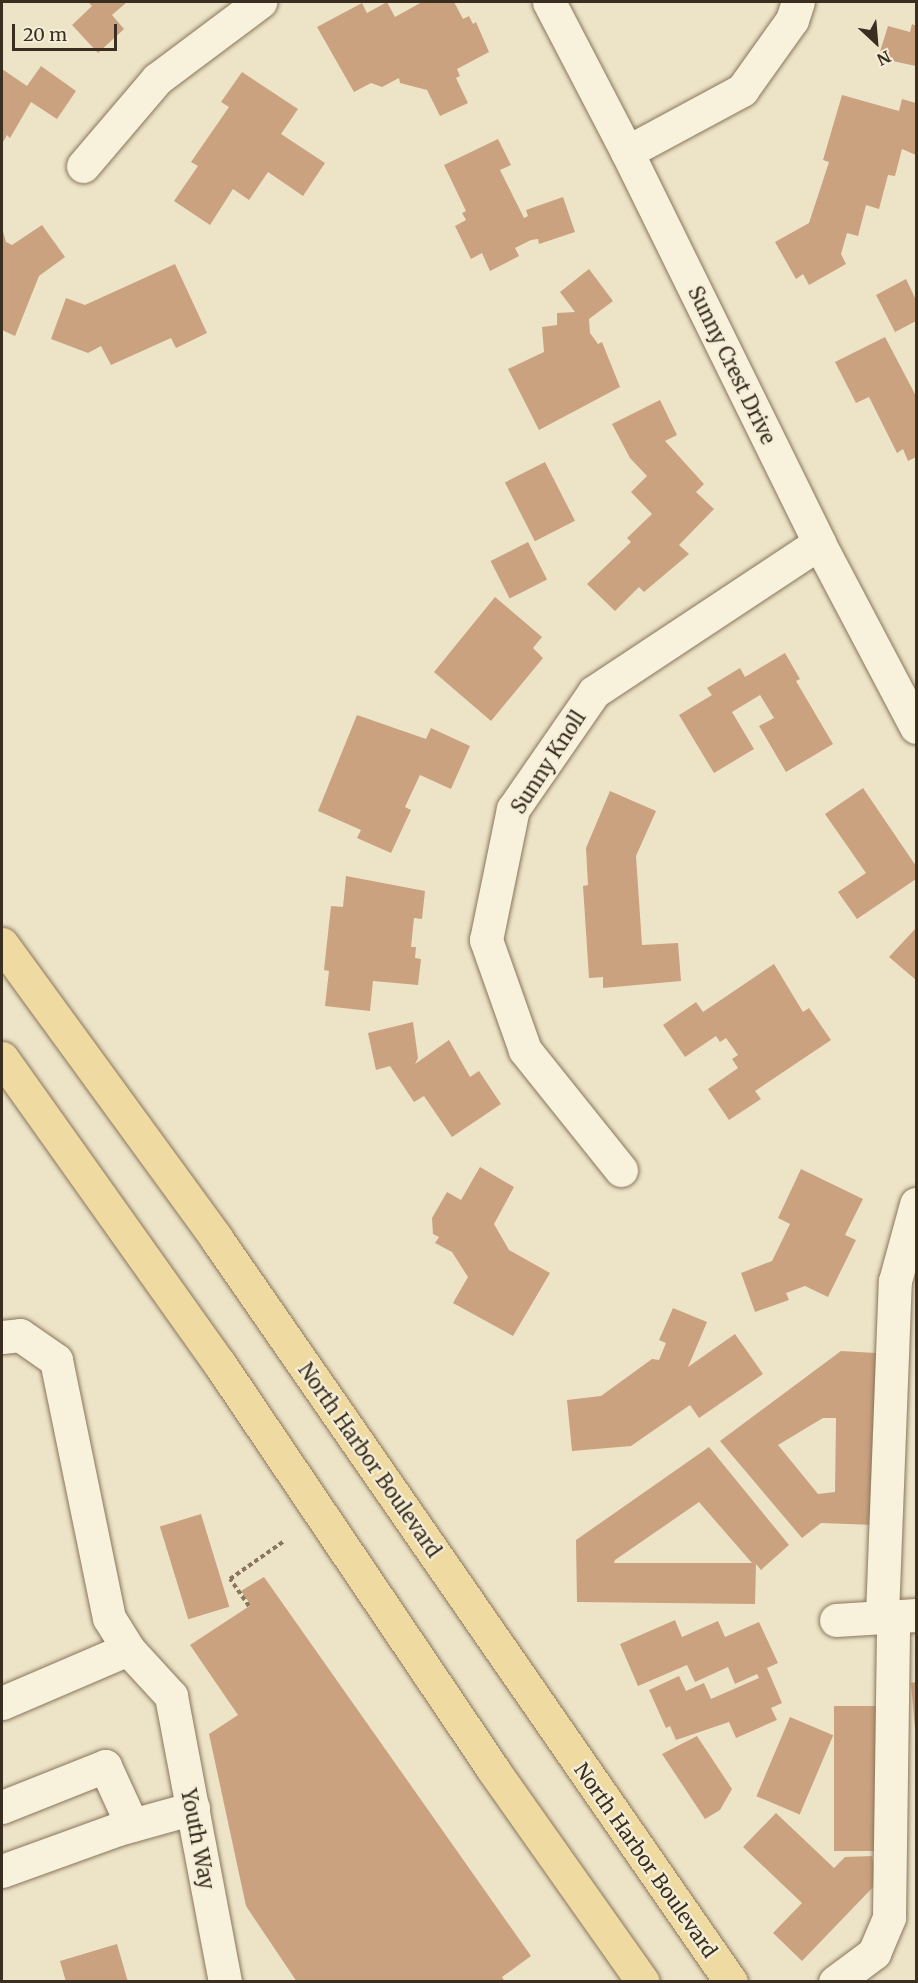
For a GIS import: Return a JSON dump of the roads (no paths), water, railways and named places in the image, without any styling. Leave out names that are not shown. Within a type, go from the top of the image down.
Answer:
[{"type":"main road","name":"North Harbor Boulevard","points":[[2,944],[216,1238],[731,1982]]},
{"type":"main road","points":[[2,1058],[219,1364],[488,1762],[643,1982]]},
{"type":"street","points":[[82,166],[157,79],[260,2]]},
{"type":"street","name":"Sunny Crest Drive","points":[[549,2],[627,152],[819,543],[916,727]]},
{"type":"street","points":[[627,152],[742,90],[792,20],[798,2]]},
{"type":"street","name":"Sunny Knoll","points":[[621,1170],[525,1050],[486,940],[513,809],[594,692],[819,543]]},
{"type":"street","points":[[835,1982],[874,1953],[890,1917],[897,1615],[895,1281],[916,1204]]},
{"type":"street","points":[[2,1337],[20,1335],[57,1360],[109,1618],[128,1649],[2,1703]]},
{"type":"street","points":[[836,1620],[897,1615]]},
{"type":"street","name":"Youth Way","points":[[128,1649],[171,1696],[225,1982]]},
{"type":"street","points":[[2,1807],[105,1766],[132,1825]]},
{"type":"street","points":[[2,1871],[132,1825],[192,1808]]}]
